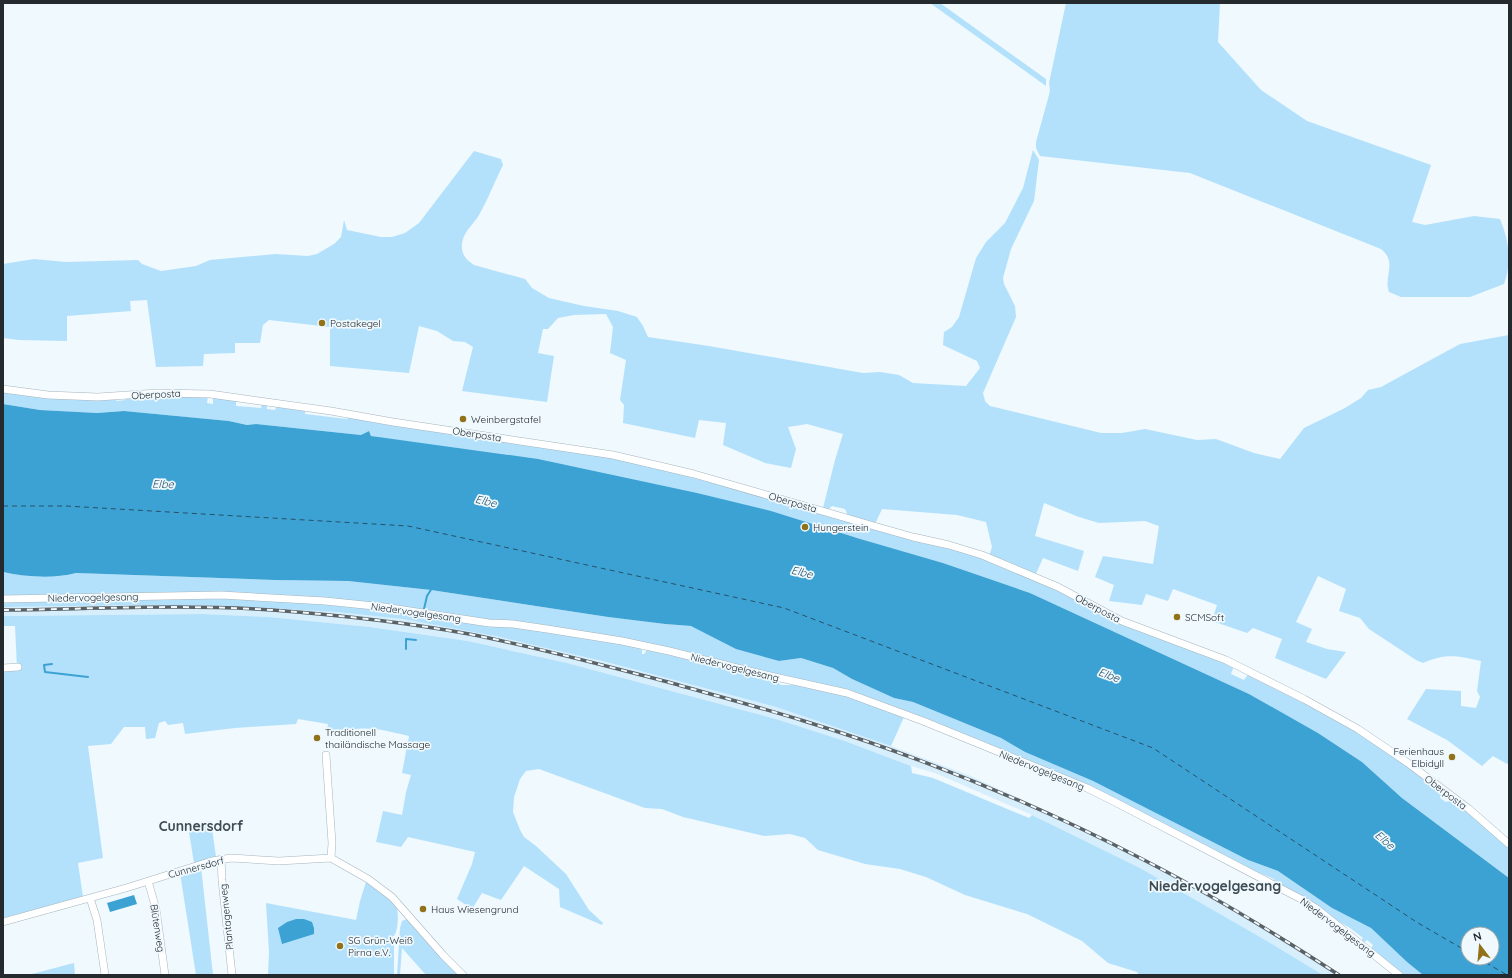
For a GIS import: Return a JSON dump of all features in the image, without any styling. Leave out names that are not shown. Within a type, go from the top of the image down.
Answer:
[{"type":"street","name":"Oberposta","points":[[3,389],[48,394],[98,397],[158,392],[210,394],[331,411],[393,422],[613,455],[694,474],[905,535],[949,545],[982,555],[1058,586],[1122,621],[1226,660],[1304,699],[1358,730],[1408,763],[1469,810],[1509,844]]},
{"type":"street","name":"Niedervogelgesang","points":[[3,599],[221,595],[325,601],[384,607],[489,623],[512,624],[622,641],[847,693],[935,726],[1087,788],[1115,802],[1299,898],[1317,909],[1399,975]]},
{"type":"street","points":[[3,668],[18,667]]},
{"type":"street","points":[[326,755],[332,844],[331,858],[368,879],[392,897],[443,955],[463,975]]},
{"type":"street","name":"Cunnersdorf","points":[[3,922],[148,881],[193,866],[222,859],[243,858],[279,861],[331,858]]},
{"type":"street","name":"Plantagenweg","points":[[222,859],[222,884],[232,975]]},
{"type":"street","name":"Blütenweg","points":[[148,881],[156,909],[165,975]]},
{"type":"street","points":[[90,898],[97,920],[105,975]]},
{"type":"shaded area","points":[[930,3],[940,3],[1046,79],[1046,86]]},
{"type":"shaded area","points":[[1066,3],[1220,3],[1218,42],[1261,90],[1307,121],[1431,165],[1412,222],[1425,225],[1474,216],[1500,219],[1506,235],[1509,260],[1504,284],[1470,297],[1401,297],[1389,292],[1389,259],[1381,249],[1190,173],[1040,156],[1036,148],[1036,142],[1049,95],[1049,83]]},
{"type":"shaded area","points":[[1033,150],[1039,160],[1034,201],[1011,249],[1003,278],[1004,284],[1015,306],[1016,317],[983,393],[985,401],[990,406],[1101,433],[1122,433],[1145,429],[1197,440],[1216,439],[1254,453],[1280,459],[1304,428],[1345,408],[1361,398],[1368,390],[1381,387],[1460,344],[1509,335],[1509,763],[1507,764],[1493,756],[1482,766],[1447,740],[1407,719],[1426,689],[1461,691],[1461,706],[1476,708],[1480,697],[1477,691],[1481,661],[1452,656],[1423,663],[1416,660],[1369,629],[1360,618],[1339,611],[1346,589],[1318,576],[1296,622],[1312,629],[1306,642],[1327,649],[1346,652],[1326,679],[1275,658],[1282,639],[1253,628],[1247,633],[1212,621],[1217,605],[1173,589],[1168,601],[1146,594],[1142,605],[1109,601],[1114,585],[1095,577],[1103,556],[1153,564],[1159,526],[1145,521],[1099,523],[1044,503],[1035,536],[1084,551],[1078,571],[1043,558],[1035,576],[989,556],[992,547],[986,522],[957,515],[882,509],[875,524],[848,516],[845,509],[832,506],[827,511],[823,508],[843,434],[807,424],[788,427],[796,449],[791,468],[765,463],[723,445],[726,423],[699,420],[695,438],[623,423],[624,405],[620,400],[626,360],[610,353],[613,327],[606,314],[574,315],[558,318],[548,329],[543,329],[538,353],[554,356],[547,402],[462,391],[473,347],[465,342],[453,341],[437,331],[419,326],[409,373],[330,366],[330,327],[269,320],[263,325],[260,343],[235,343],[235,353],[204,354],[203,366],[156,367],[147,300],[130,301],[131,311],[67,316],[67,341],[19,340],[3,338],[3,264],[34,259],[66,262],[138,260],[142,264],[161,271],[196,266],[210,260],[276,254],[308,256],[317,254],[334,244],[341,237],[344,220],[347,230],[381,237],[392,237],[405,233],[419,223],[474,151],[501,159],[503,165],[477,219],[464,236],[462,248],[463,254],[466,259],[474,265],[525,279],[532,288],[549,298],[584,306],[618,311],[637,317],[648,337],[863,373],[880,372],[899,375],[913,383],[966,386],[980,368],[977,361],[943,345],[944,332],[952,327],[959,317],[976,258],[986,242],[1005,223],[1023,188]]},
{"type":"shaded area","points":[[3,392],[115,399],[117,401],[125,400],[126,398],[159,395],[208,396],[207,403],[213,404],[213,397],[236,401],[236,406],[261,408],[262,403],[267,404],[267,409],[275,410],[277,406],[305,409],[305,414],[347,419],[348,417],[635,462],[982,557],[1057,588],[1088,605],[1234,666],[1231,674],[1244,680],[1249,673],[1356,731],[1422,776],[1422,778],[1431,786],[1433,784],[1444,793],[1440,798],[1446,802],[1452,800],[1509,847],[1509,878],[1402,798],[1362,762],[1318,733],[1249,694],[1030,593],[943,563],[857,538],[371,436],[369,431],[361,435],[256,424],[247,425],[229,421],[124,411],[97,413],[40,410],[3,404]]},
{"type":"shaded area","points":[[3,572],[40,577],[76,573],[348,581],[431,590],[608,617],[691,626],[779,661],[801,658],[833,668],[852,679],[894,698],[913,702],[1001,738],[1025,752],[1093,781],[1248,860],[1278,871],[1332,908],[1371,928],[1423,975],[1402,975],[1371,949],[1373,945],[1367,940],[1363,943],[1361,941],[1363,938],[1350,928],[1337,921],[1297,893],[1276,883],[1274,879],[1252,870],[1115,800],[988,745],[987,743],[865,697],[710,659],[489,621],[325,599],[3,597]]},
{"type":"shaded area","points":[[221,598],[325,603],[514,626],[635,646],[642,650],[642,654],[651,649],[776,681],[781,685],[796,685],[847,695],[904,717],[891,746],[776,707],[602,661],[495,636],[403,619],[336,612],[231,606],[143,605],[3,607],[3,601]]},
{"type":"shaded area","points":[[143,605],[269,607],[403,619],[467,630],[551,648],[776,707],[891,746],[968,775],[1086,829],[1161,867],[1232,906],[1342,975],[1323,975],[1140,868],[1032,815],[935,773],[911,766],[845,741],[776,719],[650,685],[567,663],[468,641],[370,627],[269,617],[203,614],[3,616],[3,607]]},
{"type":"shaded area","points":[[203,614],[269,617],[370,627],[468,641],[567,663],[776,719],[845,741],[911,766],[912,773],[933,778],[1029,818],[1032,815],[1140,868],[1323,975],[1139,975],[1137,972],[1108,963],[1082,941],[1027,914],[965,895],[926,877],[900,869],[865,864],[818,850],[805,838],[790,834],[764,836],[683,817],[662,809],[645,808],[539,769],[526,771],[520,779],[514,797],[513,812],[520,830],[524,837],[566,874],[589,910],[603,923],[602,925],[560,907],[559,889],[524,866],[501,900],[482,893],[472,909],[457,899],[472,864],[475,852],[408,837],[401,847],[376,842],[383,811],[402,815],[411,775],[402,773],[409,736],[388,731],[360,729],[350,730],[329,737],[327,730],[328,724],[298,719],[296,724],[235,728],[185,734],[183,723],[168,725],[165,721],[159,723],[155,738],[146,739],[145,727],[124,727],[111,744],[88,746],[103,858],[78,863],[83,897],[3,918],[3,669],[17,668],[15,626],[3,626],[3,616]]},
{"type":"shaded area","points":[[211,821],[216,857],[194,863],[188,826]]},
{"type":"shaded area","points":[[201,867],[213,975],[196,975],[180,873]]},
{"type":"shaded area","name":"SG Grün-Weiß Pirna e.V.","points":[[366,882],[380,891],[397,906],[397,929],[394,936],[390,937],[390,939],[394,941],[394,975],[268,975],[269,952],[266,903],[356,920]]},
{"type":"shaded area","points":[[407,919],[458,975],[426,975],[402,948],[400,975],[397,975],[400,928],[402,921]]},
{"type":"shaded area","points":[[74,963],[75,975],[28,975]]},
{"type":"water","name":"Elbe","points":[[3,404],[40,410],[97,413],[124,411],[229,421],[247,425],[256,424],[361,435],[369,431],[371,436],[538,459],[697,493],[771,511],[943,563],[1030,593],[1249,694],[1318,733],[1362,762],[1402,798],[1509,878],[1509,975],[1423,975],[1371,928],[1332,908],[1278,871],[1248,860],[1093,781],[1025,752],[1001,738],[913,702],[894,698],[852,679],[833,668],[801,658],[779,661],[736,649],[691,626],[608,617],[431,590],[348,581],[76,573],[40,577],[3,572]]},
{"type":"water","points":[[134,895],[137,904],[110,912],[107,903]]},
{"type":"water","points":[[296,919],[304,919],[312,922],[314,934],[282,944],[278,928],[287,922]]},
{"type":"waterway","points":[[424,609],[427,596],[432,588]]},
{"type":"waterway","points":[[406,649],[406,639],[416,640]]},
{"type":"waterway","points":[[52,664],[44,665],[45,672],[88,677]]},
{"type":"ferry route","points":[[3,506],[66,506],[408,526],[784,608],[1153,748],[1418,923],[1460,947]]},
{"type":"ferry route","points":[[1492,966],[1507,975]]},
{"type":"railway","points":[[3,610],[138,607],[239,608],[396,622],[469,634],[544,650],[668,682],[848,735],[935,766],[1020,801],[1103,839],[1169,873],[1243,915],[1339,975]]},
{"type":"place","name":"Postakegel","points":[[322,323]]},
{"type":"place","name":"Weinbergstafel","points":[[463,419]]},
{"type":"place","name":"Hungerstein","points":[[805,527]]},
{"type":"place","name":"SCMSoft","points":[[1177,617]]},
{"type":"place","name":"Traditionell thailändische Massage","points":[[317,738]]},
{"type":"place","name":"Ferienhaus Elbidyll","points":[[1452,757]]},
{"type":"place","name":"Haus Wiesengrund","points":[[423,909]]},
{"type":"place","name":"SG Grün-Weiß Pirna e.V.","points":[[340,946]]},
{"type":"district","name":"Cunnersdorf","points":[[201,826]]},
{"type":"district","name":"Niedervogelgesang","points":[[1215,886]]}]
